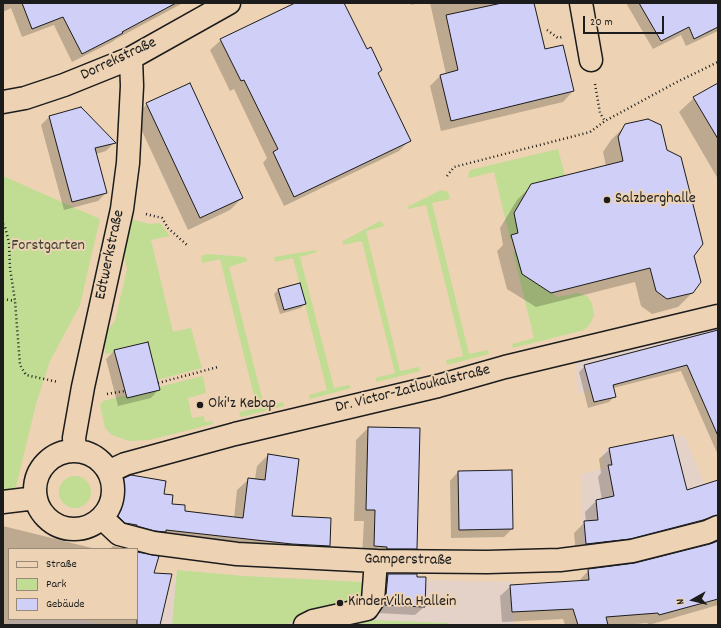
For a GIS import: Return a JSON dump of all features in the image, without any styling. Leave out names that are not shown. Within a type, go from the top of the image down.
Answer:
[{"type":"street","name":"Dorrekstraße","points":[[3,102],[26,98],[64,85],[131,58],[229,3]]},
{"type":"street","points":[[581,3],[591,60]]},
{"type":"street","name":"Edtwerkstraße","points":[[75,450],[74,438],[83,387],[122,209],[128,163],[132,86],[131,58]]},
{"type":"street","name":"Dr. Victor-Zatloukalstraße","points":[[110,471],[125,464],[235,434],[438,386],[520,363],[718,316]]},
{"type":"street","points":[[75,450],[87,452],[110,471],[113,500],[102,518],[91,526],[66,528],[51,521],[41,511],[36,498],[36,480],[45,463],[58,454],[75,450]]},
{"type":"street","points":[[3,502],[36,498]]},
{"type":"street","name":"Gamperstraße","points":[[102,518],[119,534],[153,543],[237,554],[376,561],[487,562],[560,560],[632,551],[707,532],[718,527]]},
{"type":"street","points":[[305,625],[313,621],[367,609],[373,600],[376,561]]},
{"type":"path","points":[[447,176],[454,167],[590,132],[605,121],[675,83],[718,62]]},
{"type":"path","points":[[598,99],[600,113],[605,121]]},
{"type":"path","points":[[122,209],[162,218],[168,228],[187,245]]},
{"type":"path","points":[[3,224],[9,242],[10,268],[15,301],[20,365],[26,375],[44,380]]},
{"type":"path","points":[[3,299],[15,301]]},
{"type":"path","points":[[158,382],[218,367]]},
{"type":"shaded area","points":[[718,327],[718,359],[577,394],[576,362]]},
{"type":"shaded area","points":[[684,435],[718,516],[672,531],[616,545],[582,548],[582,474],[605,468],[603,450]]},
{"type":"shaded area","name":"KinderVilla Hallein","points":[[177,570],[244,576],[363,582],[383,579],[512,582],[514,625],[160,625]]},
{"type":"shaded area","points":[[8,620],[83,620],[105,625],[8,625]]},
{"type":"green space","points":[[558,149],[565,176],[531,184],[514,213],[518,233],[511,235],[512,239],[510,239],[494,172],[469,178],[468,175],[470,170]]},
{"type":"green space","name":"Forstgarten","points":[[3,176],[100,219],[80,305],[50,361],[36,404],[16,487],[3,491]]},
{"type":"green space","points":[[441,190],[448,192],[450,199],[432,203],[469,354],[488,350],[489,354],[447,365],[446,360],[463,356],[426,205],[408,209],[407,207]]},
{"type":"green space","points":[[130,219],[150,224],[160,223],[170,236],[151,240],[173,332],[191,328],[202,368],[157,380],[148,342],[115,349],[115,352],[106,354],[103,344],[104,335],[115,321],[127,269],[123,251]]},
{"type":"green space","points":[[380,221],[385,226],[366,231],[400,371],[419,367],[420,371],[377,382],[375,378],[395,373],[362,241],[343,245],[343,241]]},
{"type":"green space","points":[[316,250],[317,252],[300,257],[334,388],[349,385],[351,388],[310,399],[309,395],[327,390],[293,258],[275,262],[274,257]]},
{"type":"green space","points":[[515,251],[517,255],[523,254],[527,273],[526,277],[558,297],[578,293],[587,296],[592,303],[594,315],[590,324],[584,330],[513,348],[512,344],[534,338],[513,252]]},
{"type":"green space","points":[[208,254],[245,257],[248,261],[229,267],[264,406],[283,402],[284,406],[241,417],[239,412],[257,408],[220,259],[202,263],[201,256]]},
{"type":"green space","points":[[203,376],[206,393],[188,398],[192,418],[204,416],[205,422],[212,421],[213,424],[149,440],[129,441],[112,435],[105,428],[100,405],[103,401],[126,395],[127,398],[159,390],[159,387]]},
{"type":"green space","points":[[72,476],[78,476],[88,483],[91,492],[90,498],[84,505],[78,508],[72,508],[62,501],[59,495],[59,489],[66,479]]},
{"type":"green space","points":[[177,570],[244,576],[363,582],[362,596],[355,603],[323,609],[285,625],[172,625]]},
{"type":"green space","points":[[371,620],[449,623],[449,625],[345,625]]},
{"type":"building","points":[[22,3],[176,3],[82,54],[63,17],[32,29]]},
{"type":"building","points":[[295,3],[344,3],[367,49],[371,47],[382,70],[378,73],[411,141],[294,197],[273,152],[278,149],[244,80],[241,81],[220,39]]},
{"type":"building","points":[[502,3],[534,3],[545,49],[563,45],[574,91],[451,121],[440,75],[458,70],[446,15]]},
{"type":"building","points":[[639,3],[718,3],[718,27],[694,39],[689,27],[661,41]]},
{"type":"building","points":[[190,83],[243,198],[200,218],[146,103]]},
{"type":"building","points":[[718,83],[718,139],[693,97]]},
{"type":"building","points":[[81,107],[116,143],[95,148],[107,193],[72,202],[49,116]]},
{"type":"building","name":"Salzberghalle","points":[[648,119],[661,125],[667,150],[681,157],[703,244],[694,256],[701,282],[693,293],[667,299],[656,291],[650,268],[551,293],[522,274],[511,235],[518,233],[514,213],[531,184],[623,161],[618,137],[625,124]]},
{"type":"building","points":[[300,283],[306,304],[284,310],[278,289]]},
{"type":"building","points":[[718,330],[718,436],[687,365],[613,385],[616,397],[594,402],[584,365]]},
{"type":"building","points":[[148,342],[160,390],[127,398],[114,350]]},
{"type":"building","points":[[368,427],[420,428],[417,549],[387,549],[387,547],[374,546],[375,510],[366,510]]},
{"type":"building","points":[[673,435],[687,490],[718,480],[718,515],[630,539],[586,544],[584,521],[598,520],[596,500],[614,496],[608,465],[612,465],[609,448]]},
{"type":"building","points":[[268,454],[299,459],[292,516],[331,518],[330,546],[292,544],[166,530],[166,532],[155,531],[125,523],[117,515],[122,479],[131,475],[166,481],[164,494],[173,495],[172,504],[185,505],[185,511],[243,518],[248,478],[265,480]]},
{"type":"building","points":[[512,470],[513,529],[459,530],[458,471]]},
{"type":"building","points":[[718,541],[718,599],[659,615],[658,613],[606,617],[608,625],[578,625],[573,609],[512,612],[510,585],[589,580],[588,569],[635,563]]},
{"type":"building","points":[[138,552],[159,556],[154,573],[172,574],[160,625],[137,625]]},
{"type":"building","points":[[388,574],[417,574],[417,577],[426,577],[425,607],[385,605]]},
{"type":"place","name":"Salzberghalle","points":[[607,200]]},
{"type":"place","name":"Oki'z Kebap","points":[[200,405]]},
{"type":"place","name":"KinderVilla Hallein","points":[[340,603]]}]
